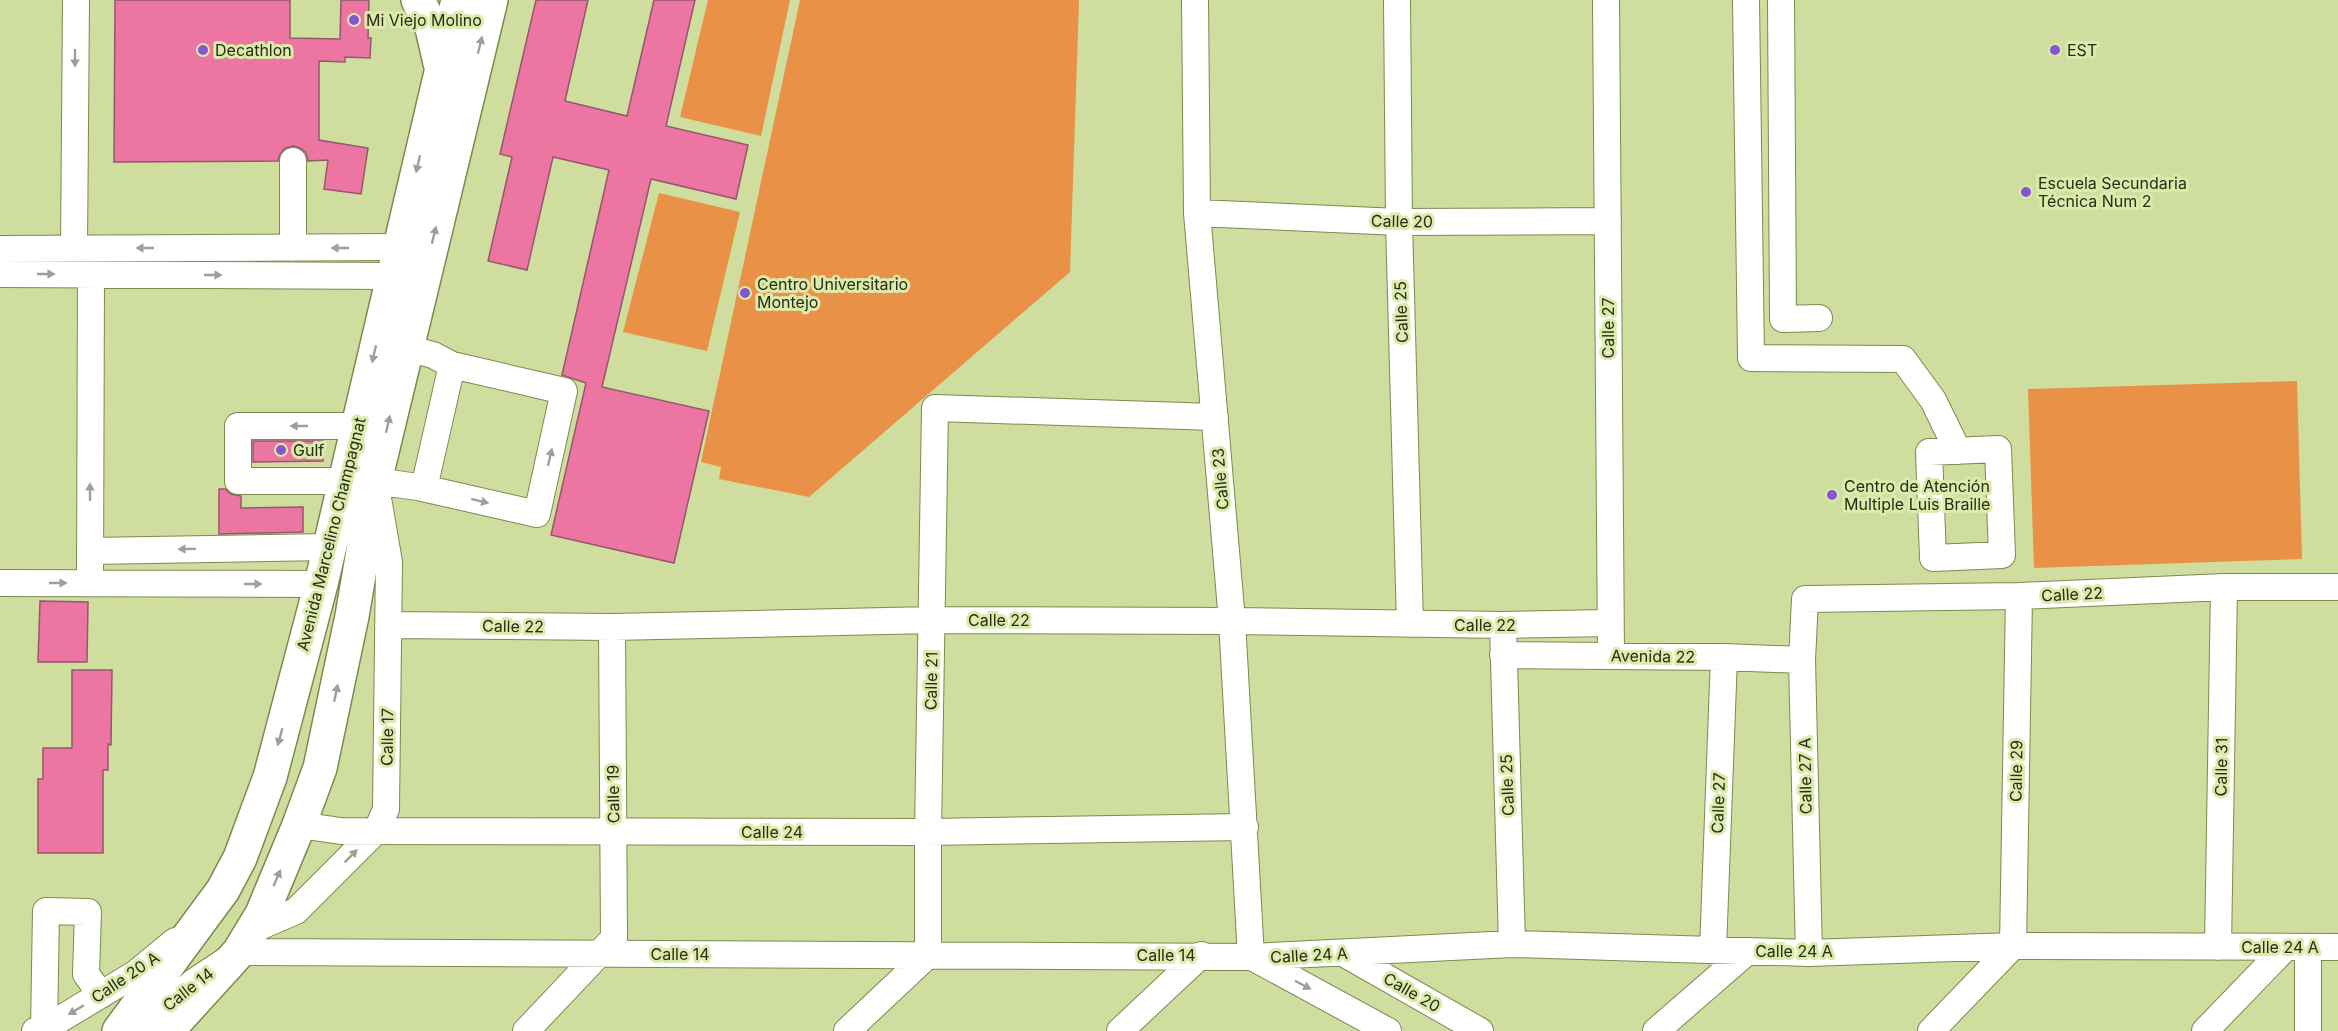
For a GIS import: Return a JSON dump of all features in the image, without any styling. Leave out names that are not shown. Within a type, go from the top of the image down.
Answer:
[{"type":"main road","points":[[418,0],[432,28],[441,67]]},
{"type":"main road","name":"Avenida Marcelino Champagnat","points":[[167,1031],[245,941],[262,914],[320,768],[356,594],[357,426],[458,0]]},
{"type":"main road","name":"Avenida Marcelino Champagnat","points":[[119,1031],[216,902],[240,858],[270,777],[329,547],[406,348],[491,0]]},
{"type":"main road","points":[[321,584],[356,594]]},
{"type":"main road","points":[[216,902],[221,922],[245,941]]},
{"type":"street","points":[[76,0],[75,249],[92,274],[90,583]]},
{"type":"street","name":"Calle 23","points":[[1195,0],[1197,213],[1232,621],[1251,957]]},
{"type":"street","name":"Calle 25","points":[[1397,0],[1399,222],[1410,624]]},
{"type":"street","name":"Calle 27","points":[[1606,0],[1611,655]]},
{"type":"street","points":[[1746,0],[1751,358],[1903,359],[1933,400],[1958,451]]},
{"type":"street","points":[[1781,0],[1783,319],[1819,318]]},
{"type":"street","points":[[293,161],[293,248]]},
{"type":"street","name":"Calle 20","points":[[1197,213],[1399,222],[1608,221]]},
{"type":"street","points":[[0,249],[293,248],[395,262]]},
{"type":"street","points":[[0,274],[92,274],[395,262]]},
{"type":"street","points":[[357,426],[238,426],[238,481],[355,480],[421,488],[537,514],[564,391],[452,365],[433,354],[406,348]]},
{"type":"street","points":[[421,488],[452,365]]},
{"type":"street","name":"Calle 21","points":[[928,955],[935,408],[1215,417]]},
{"type":"street","points":[[1998,449],[2002,555],[1933,558],[1929,452],[1958,451],[1998,449]]},
{"type":"street","name":"Calle 17","points":[[245,941],[296,911],[377,830],[386,809],[389,562],[355,480]]},
{"type":"street","points":[[90,550],[329,547]]},
{"type":"street","points":[[0,583],[321,584]]},
{"type":"street","name":"Calle 22","points":[[1805,599],[2019,596],[2224,586],[2338,587]]},
{"type":"street","name":"Calle 31","points":[[2217,947],[2224,586]]},
{"type":"street","name":"Calle 29","points":[[2013,946],[2019,596]]},
{"type":"street","name":"Calle 27 A","points":[[1805,599],[1802,660],[1809,953]]},
{"type":"street","name":"Calle 22","points":[[388,625],[612,627],[932,620],[1503,625],[1610,623]]},
{"type":"street","name":"Calle 25","points":[[1503,625],[1512,944]]},
{"type":"street","name":"Calle 19","points":[[526,1031],[615,938],[612,627]]},
{"type":"street","name":"Avenida 22","points":[[1503,655],[1611,655],[1802,660]]},
{"type":"street","name":"Calle 27","points":[[1713,950],[1724,657]]},
{"type":"street","name":"Calle 24","points":[[299,825],[341,831],[614,832],[928,832],[1245,827]]},
{"type":"street","name":"Calle 20 A","points":[[40,1030],[135,974],[216,902]]},
{"type":"street","points":[[40,1030],[46,912],[88,912],[86,974],[101,995]]},
{"type":"street","name":"Calle 14","points":[[136,1031],[245,941],[599,954],[1251,957]]},
{"type":"street","name":"Calle 24 A","points":[[1251,957],[1512,944],[1809,953],[2013,946],[2338,947]]},
{"type":"street","points":[[1931,1031],[2013,946]]},
{"type":"street","points":[[2205,1031],[2297,947]]},
{"type":"street","points":[[2297,947],[2308,1031]]},
{"type":"street","points":[[1656,1031],[1748,951]]},
{"type":"street","name":"Calle 20","points":[[1343,953],[1480,1031]]},
{"type":"street","points":[[847,1031],[928,955]]},
{"type":"street","points":[[1120,1031],[1201,955]]},
{"type":"street","points":[[1251,957],[1388,1031]]},
{"type":"shaded area","points":[[708,0],[790,0],[761,136],[680,117]]},
{"type":"shaded area","points":[[800,0],[1079,0],[1070,272],[809,497],[719,479],[721,467],[701,462]]},
{"type":"shaded area","points":[[659,193],[740,212],[707,351],[623,332]]},
{"type":"shaded area","points":[[2297,381],[2302,559],[2034,568],[2028,389]]},
{"type":"building","name":"Decathlon","points":[[115,0],[290,0],[290,38],[340,39],[341,0],[369,0],[370,58],[345,57],[345,62],[319,61],[319,140],[368,148],[361,194],[324,189],[328,160],[308,161],[306,153],[294,146],[285,148],[278,161],[114,162]]},
{"type":"building","points":[[536,0],[588,0],[565,101],[627,116],[654,0],[695,0],[666,126],[748,145],[736,199],[651,179],[602,387],[709,411],[674,563],[551,535],[586,383],[562,375],[609,170],[553,157],[527,270],[488,261],[512,157],[500,154]]},
{"type":"building","name":"Gulf","points":[[253,441],[323,441],[323,461],[253,462]]},
{"type":"building","points":[[219,489],[225,489],[231,494],[241,496],[241,508],[303,507],[303,532],[219,534]]},
{"type":"building","points":[[40,601],[88,602],[87,662],[38,662]]},
{"type":"building","points":[[72,670],[112,670],[111,745],[108,744],[108,770],[103,770],[103,853],[38,853],[38,779],[43,779],[43,748],[72,748]]},
{"type":"place","name":"Mi Viejo Molino","points":[[354,20]]},
{"type":"place","name":"Decathlon","points":[[203,50]]},
{"type":"place","name":"EST","points":[[2055,50]]},
{"type":"place","name":"Escuela Secundaria Técnica Num 2","points":[[2026,192]]},
{"type":"place","name":"Centro Universitario Montejo","points":[[745,293]]},
{"type":"place","name":"Gulf","points":[[281,450]]},
{"type":"place","name":"Centro de Atención Multiple Luis Braille","points":[[1832,495]]}]
